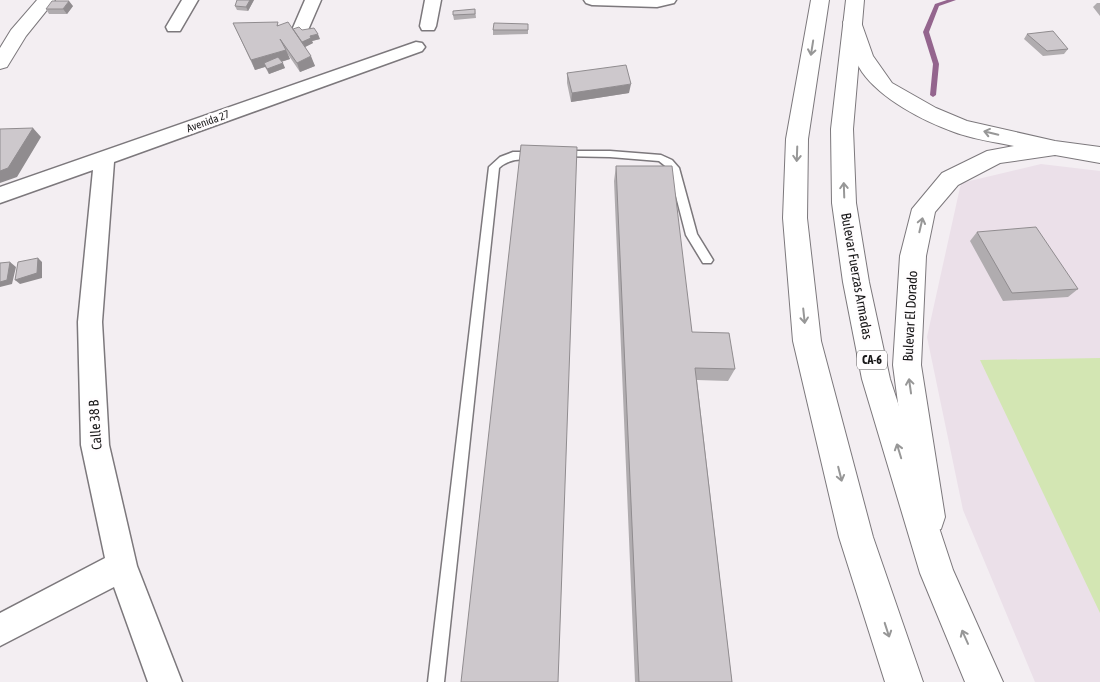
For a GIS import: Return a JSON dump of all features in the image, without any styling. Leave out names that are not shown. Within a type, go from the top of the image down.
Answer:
[{"type":"main road","points":[[0,37],[29,0]]},
{"type":"main road","points":[[0,63],[18,34],[46,0]]},
{"type":"main road","points":[[820,0],[797,139],[795,218],[807,341],[856,537],[904,682]]},
{"type":"main road","name":"Bulevar El Dorado","points":[[854,11],[863,56],[885,88],[929,113],[961,127],[1056,148],[1100,155]]},
{"type":"main road","name":"Bulevar Fuerzas Armadas","points":[[854,11],[842,129],[844,203],[856,282],[876,379],[937,573],[984,682]]},
{"type":"main road","name":"Bulevar El Dorado","points":[[937,573],[907,366],[913,256],[924,209],[950,179],[995,156],[1056,148]]},
{"type":"street","points":[[174,27],[190,0]]},
{"type":"street","points":[[300,30],[313,0]]},
{"type":"street","points":[[428,26],[434,0]]},
{"type":"street","points":[[592,0],[657,2],[668,0]]},
{"type":"street","name":"Avenida 27","points":[[0,195],[416,47]]},
{"type":"street","name":"Calle 38 B","points":[[104,158],[90,322],[95,445],[122,566],[165,682]]},
{"type":"street","points":[[0,630],[122,566]]},
{"type":"lane","points":[[436,682],[494,167],[502,159],[515,155],[610,154],[661,158],[674,168],[692,235],[706,260]]},
{"type":"shaded area","points":[[1041,164],[1100,171],[1100,682],[1035,682],[963,510],[927,337],[961,183]]},
{"type":"green space","points":[[1100,358],[1100,613],[980,360]]},
{"type":"building","points":[[237,0],[250,0],[246,7],[235,6]]},
{"type":"building","points":[[52,1],[69,1],[63,9],[46,9]]},
{"type":"building","points":[[475,9],[475,14],[453,15],[453,11]]},
{"type":"building","points":[[278,22],[277,26],[288,22],[311,56],[297,63],[280,39],[286,50],[251,60],[233,23]]},
{"type":"building","points":[[494,23],[528,24],[528,30],[493,30]]},
{"type":"building","points":[[299,27],[302,30],[314,28],[318,34],[310,36],[311,38],[302,42],[293,29]]},
{"type":"building","points":[[1053,31],[1068,49],[1047,51],[1027,34]]},
{"type":"building","points":[[278,57],[283,63],[267,69],[264,63]]},
{"type":"building","points":[[626,65],[631,84],[572,93],[567,73]]},
{"type":"building","points":[[33,128],[8,168],[0,171],[0,129]]},
{"type":"building","points":[[521,145],[577,147],[558,682],[461,682]]},
{"type":"building","points":[[616,166],[672,166],[692,332],[729,333],[735,369],[695,368],[732,682],[639,682]]},
{"type":"building","points":[[1036,227],[1078,289],[1012,293],[977,232]]},
{"type":"building","points":[[38,258],[37,273],[15,280],[18,262]]},
{"type":"building","points":[[10,262],[7,280],[0,282],[0,263]]},
{"type":"waterway","points":[[933,95],[936,64],[926,32],[937,5],[953,0]]}]
